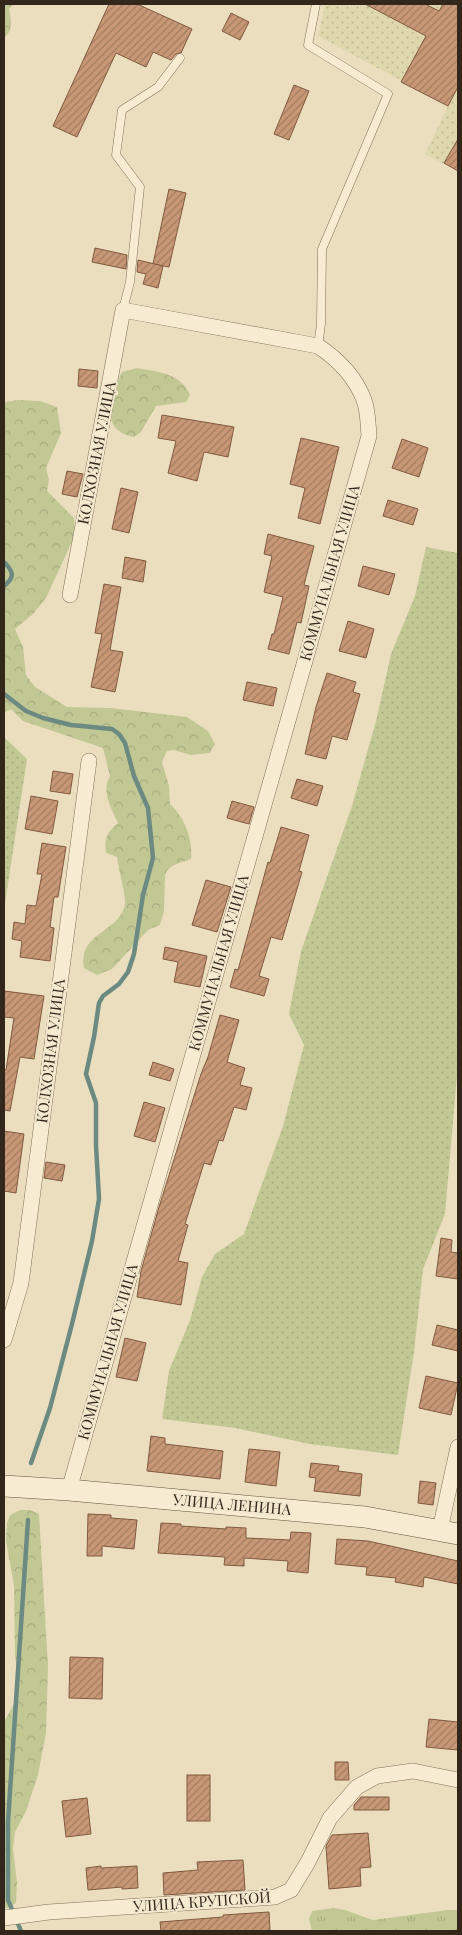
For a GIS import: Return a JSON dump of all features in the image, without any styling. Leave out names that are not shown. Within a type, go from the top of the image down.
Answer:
[{"type":"street","points":[[123,310],[318,346]]},
{"type":"street","name":"КОЛХОЗНАЯ УЛИЦА","points":[[70,596],[123,310]]},
{"type":"street","name":"КОММУНАЛЬНАЯ УЛИЦА","points":[[69,1490],[369,436],[365,401],[350,372],[333,356],[318,346]]},
{"type":"street","name":"КОЛХОЗНАЯ УЛИЦА","points":[[4,1340],[21,1282],[89,761]]},
{"type":"street","points":[[449,1532],[458,1447]]},
{"type":"street","name":"УЛИЦА ЛЕНИНА","points":[[4,1486],[69,1490],[365,1517],[449,1532]]},
{"type":"street","name":"УЛИЦА КРУПСКОЙ","points":[[4,1918],[28,1914],[275,1897],[291,1890],[308,1862],[330,1818],[357,1787],[377,1776],[413,1770],[458,1780]]},
{"type":"lane","points":[[316,4],[308,45],[388,94],[322,249],[321,324],[318,346]]},
{"type":"lane","points":[[123,310],[130,282],[140,186],[116,155],[122,110],[158,87],[180,58]]},
{"type":"shaded area","points":[[325,4],[458,4],[458,171],[425,154],[448,106],[318,36]]},
{"type":"green space","points":[[4,4],[15,4],[9,8],[11,28],[4,38]]},
{"type":"green space","points":[[137,368],[161,372],[175,378],[181,382],[190,395],[186,402],[156,406],[141,432],[134,437],[122,433],[115,427],[111,419],[110,410],[114,391],[122,372]]},
{"type":"green space","points":[[18,400],[40,401],[57,407],[61,433],[46,468],[49,480],[47,491],[74,518],[75,535],[46,598],[33,614],[15,629],[23,647],[26,675],[35,687],[67,707],[111,708],[187,717],[208,731],[215,744],[210,753],[191,755],[174,750],[167,751],[162,762],[169,786],[170,804],[180,816],[187,829],[191,844],[191,859],[172,866],[165,875],[164,912],[160,925],[148,930],[112,969],[97,975],[84,968],[84,956],[87,947],[93,939],[116,920],[122,913],[125,903],[117,857],[106,853],[105,844],[107,836],[118,823],[107,794],[107,782],[110,776],[103,748],[23,721],[11,709],[4,713],[4,402]]},
{"type":"green space","points":[[426,547],[458,553],[458,1064],[445,1214],[423,1269],[414,1352],[398,1455],[310,1444],[235,1428],[162,1419],[169,1371],[190,1320],[202,1277],[215,1254],[244,1234],[283,1126],[304,1045],[289,1014],[301,951],[352,806],[376,721],[391,654],[415,596]]},
{"type":"green space","points":[[4,737],[27,759],[4,910]]},
{"type":"green space","points":[[20,1510],[30,1510],[39,1514],[48,1666],[46,1733],[38,1775],[26,1811],[15,1832],[13,1849],[17,1882],[16,1903],[7,1908],[4,1907],[4,1722],[14,1704],[19,1679],[15,1656],[14,1586],[6,1541],[7,1523],[10,1515]]},
{"type":"green space","points":[[333,1908],[345,1910],[373,1920],[458,1910],[458,1931],[312,1931],[309,1919],[312,1911]]},
{"type":"building","points":[[109,4],[137,4],[192,29],[181,53],[176,54],[171,60],[153,52],[146,67],[116,53],[77,137],[53,126]]},
{"type":"building","points":[[365,4],[425,4],[439,11],[443,4],[458,4],[458,87],[448,106],[401,82],[426,36]]},
{"type":"building","points":[[231,13],[249,22],[240,40],[222,31]]},
{"type":"building","points":[[294,85],[309,91],[289,140],[274,134]]},
{"type":"building","points":[[458,139],[458,171],[444,163]]},
{"type":"building","points":[[169,189],[186,193],[169,267],[153,264]]},
{"type":"building","points":[[95,248],[127,255],[126,269],[92,262]]},
{"type":"building","points":[[138,260],[163,266],[158,288],[143,284],[146,274],[137,272]]},
{"type":"building","points":[[79,369],[98,371],[97,388],[78,386]]},
{"type":"building","points":[[162,415],[234,427],[228,457],[204,452],[197,481],[168,473],[176,441],[158,438]]},
{"type":"building","points":[[301,438],[339,447],[320,524],[298,518],[305,488],[290,484]]},
{"type":"building","points":[[402,439],[428,448],[419,477],[392,468]]},
{"type":"building","points":[[67,471],[83,474],[77,497],[62,494]]},
{"type":"building","points":[[121,488],[138,492],[129,533],[112,529]]},
{"type":"building","points":[[388,500],[418,509],[413,525],[383,516]]},
{"type":"building","points":[[268,534],[314,546],[304,585],[309,586],[301,623],[297,622],[289,654],[268,649],[272,634],[274,634],[283,597],[264,592],[272,556],[264,554]]},
{"type":"building","points":[[125,557],[146,561],[143,582],[122,578]]},
{"type":"building","points":[[363,566],[395,574],[389,595],[358,586]]},
{"type":"building","points":[[104,584],[121,587],[110,650],[123,652],[115,692],[91,687],[102,634],[95,633]]},
{"type":"building","points":[[348,621],[374,629],[366,658],[339,651]]},
{"type":"building","points":[[327,673],[356,682],[353,692],[360,694],[347,740],[332,736],[326,759],[305,754],[316,707]]},
{"type":"building","points":[[247,682],[277,688],[273,706],[243,700]]},
{"type":"building","points":[[53,771],[73,774],[70,794],[50,791]]},
{"type":"building","points":[[297,779],[323,786],[317,806],[291,798]]},
{"type":"building","points":[[31,796],[58,801],[52,834],[25,829]]},
{"type":"building","points":[[232,801],[254,807],[249,824],[227,818]]},
{"type":"building","points":[[281,827],[309,835],[299,871],[302,872],[282,940],[271,937],[259,976],[269,979],[264,996],[230,987],[235,969],[238,970],[268,862],[270,863]]},
{"type":"building","points":[[42,843],[66,847],[58,897],[54,897],[50,927],[54,928],[50,961],[20,957],[22,941],[12,939],[14,922],[25,924],[27,905],[36,906],[42,874],[37,874]]},
{"type":"building","points":[[206,880],[231,887],[217,932],[192,925]]},
{"type":"building","points":[[165,947],[207,956],[200,987],[174,982],[178,962],[163,959]]},
{"type":"building","points":[[4,991],[44,996],[34,1059],[20,1057],[10,1111],[4,1110],[4,1070],[6,1070],[14,1018],[4,1017]]},
{"type":"building","points":[[220,1015],[239,1020],[227,1062],[245,1068],[240,1085],[252,1088],[246,1110],[234,1107],[223,1141],[219,1140],[211,1165],[204,1163],[185,1224],[188,1225],[178,1261],[188,1263],[181,1305],[137,1297],[141,1271],[159,1207]]},
{"type":"building","points":[[153,1062],[174,1069],[170,1081],[149,1075]]},
{"type":"building","points":[[144,1102],[165,1108],[155,1142],[134,1136]]},
{"type":"building","points":[[4,1131],[24,1134],[16,1193],[4,1191]]},
{"type":"building","points":[[46,1162],[65,1165],[62,1181],[44,1178]]},
{"type":"building","points":[[441,1238],[452,1240],[451,1252],[458,1253],[458,1279],[436,1276]]},
{"type":"building","points":[[437,1325],[458,1330],[458,1351],[432,1345]]},
{"type":"building","points":[[125,1338],[146,1343],[137,1381],[116,1377]]},
{"type":"building","points":[[426,1376],[458,1383],[451,1415],[419,1408]]},
{"type":"building","points":[[151,1436],[165,1438],[165,1444],[223,1451],[220,1479],[147,1471]]},
{"type":"building","points":[[249,1449],[280,1452],[276,1486],[245,1482]]},
{"type":"building","points":[[311,1463],[339,1466],[338,1471],[362,1474],[360,1496],[314,1491],[316,1478],[309,1477]]},
{"type":"building","points":[[420,1481],[436,1483],[433,1505],[418,1503]]},
{"type":"building","points":[[88,1514],[111,1515],[111,1518],[137,1520],[134,1549],[102,1546],[102,1556],[87,1556]]},
{"type":"building","points":[[161,1523],[226,1529],[226,1527],[246,1528],[246,1538],[290,1540],[291,1532],[311,1533],[308,1573],[287,1571],[288,1561],[244,1558],[244,1566],[224,1565],[225,1557],[158,1553]]},
{"type":"building","points":[[337,1539],[368,1541],[458,1561],[458,1584],[424,1577],[423,1587],[395,1582],[396,1578],[366,1575],[367,1567],[335,1564]]},
{"type":"building","points":[[70,1657],[103,1658],[102,1699],[69,1698]]},
{"type":"building","points":[[429,1719],[458,1722],[458,1750],[426,1747]]},
{"type":"building","points":[[335,1762],[348,1762],[349,1780],[335,1780]]},
{"type":"building","points":[[187,1775],[210,1775],[210,1821],[187,1821]]},
{"type":"building","points":[[361,1797],[389,1797],[389,1810],[354,1810],[354,1805]]},
{"type":"building","points":[[87,1798],[91,1834],[66,1837],[62,1801]]},
{"type":"building","points":[[368,1833],[371,1867],[360,1868],[361,1886],[329,1889],[326,1846],[332,1835]]},
{"type":"building","points":[[243,1860],[245,1890],[164,1895],[163,1873],[198,1870],[197,1862]]},
{"type":"building","points":[[101,1866],[101,1868],[137,1866],[138,1888],[122,1889],[122,1887],[88,1890],[86,1868]]},
{"type":"building","points":[[269,1912],[270,1931],[161,1931],[160,1922]]},
{"type":"waterway","points":[[4,562],[12,574],[10,580],[4,586]]},
{"type":"waterway","points":[[4,694],[26,711],[43,718],[71,725],[112,729],[119,734],[125,743],[134,776],[148,808],[153,858],[143,895],[134,954],[128,972],[119,984],[103,996],[99,1003],[86,1074],[96,1103],[99,1199],[92,1241],[72,1324],[50,1408],[31,1463]]},
{"type":"waterway","points":[[21,1931],[8,1900],[8,1822],[28,1520]]}]
